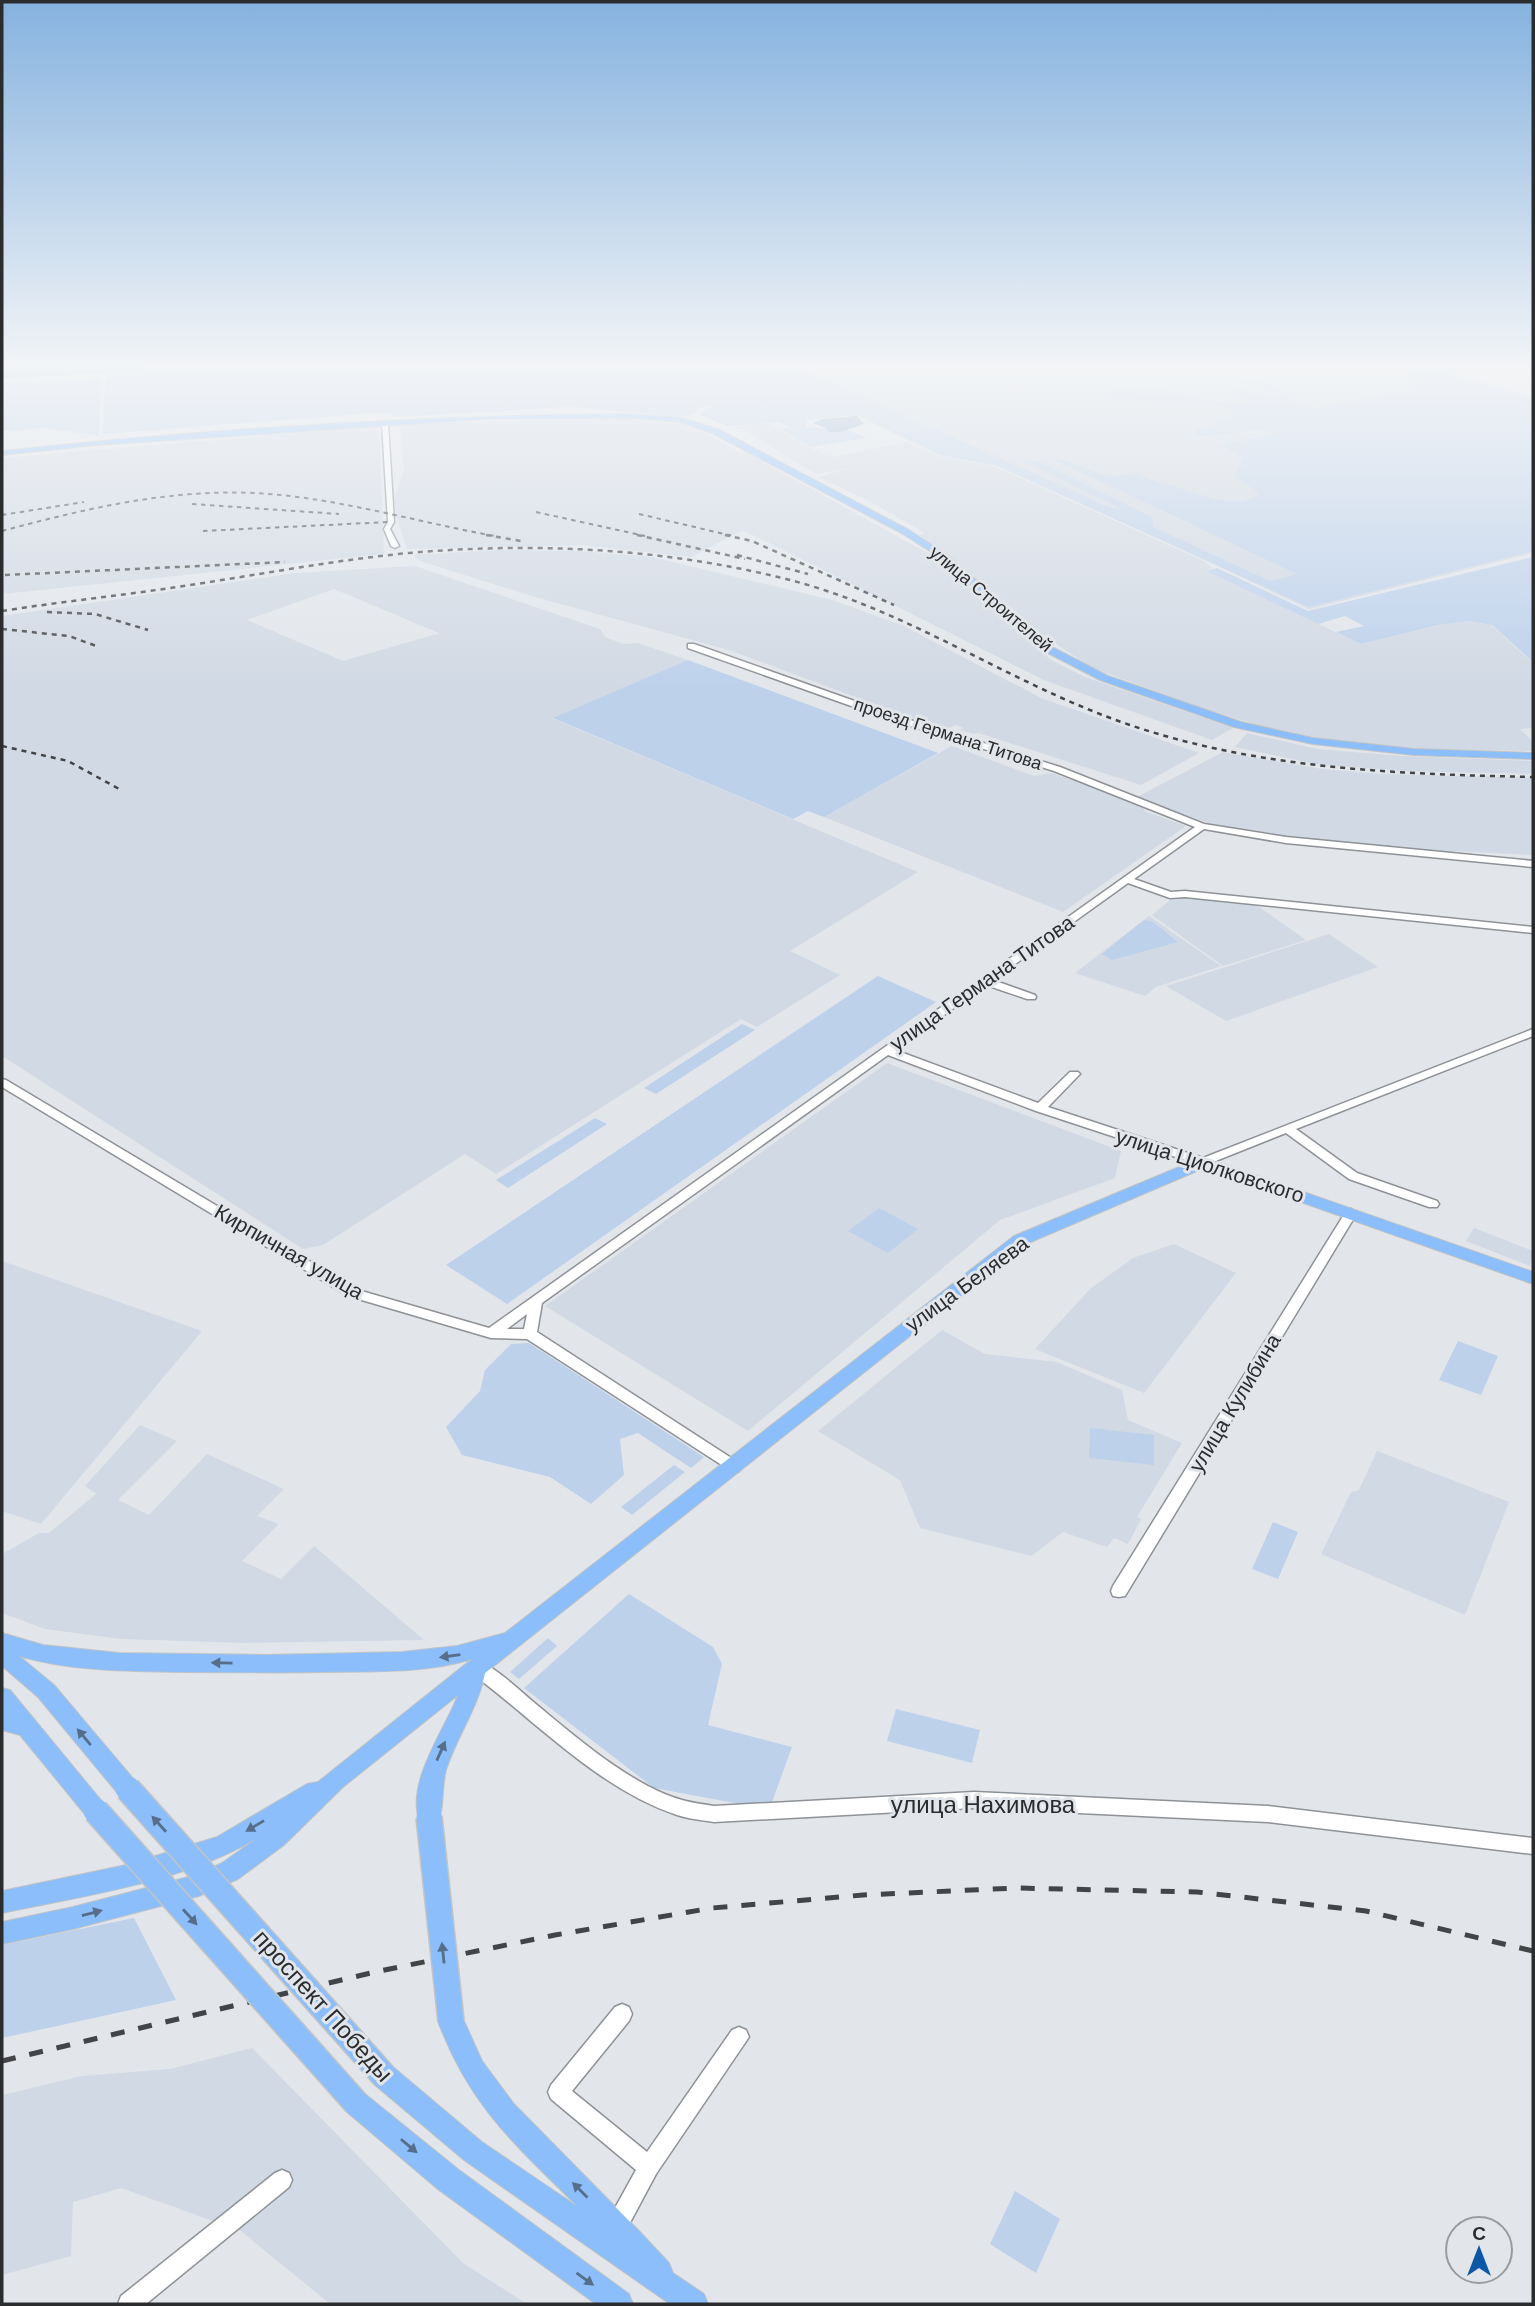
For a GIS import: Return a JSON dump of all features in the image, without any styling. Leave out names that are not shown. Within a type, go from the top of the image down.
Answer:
[{"type":"main road","name":"улица Строителей","points":[[796,475],[906,532],[945,557],[1048,649],[1073,664],[1128,687],[1238,725],[1313,741],[1414,752],[1533,756]]},
{"type":"main road","name":"улица Циолковского","points":[[1203,1162],[1533,1278]]},
{"type":"main road","name":"улица Беляева","points":[[335,1780],[1020,1240],[1203,1162]]},
{"type":"main road","points":[[2,1642],[43,1654],[119,1662],[266,1664],[416,1660],[457,1655],[515,1637]]},
{"type":"main road","name":"проспект Победы","points":[[2,1654],[46,1691],[128,1789],[384,2076],[473,2151],[686,2299]]},
{"type":"main road","points":[[476,1667],[474,1684],[436,1760],[429,1789],[429,1817],[451,2021],[459,2046],[474,2074],[527,2138],[616,2225],[686,2299]]},
{"type":"main road","name":"проспект Победы","points":[[2,1697],[96,1811],[355,2103],[449,2180],[619,2304]]},
{"type":"main road","points":[[2,1721],[28,1727]]},
{"type":"main road","points":[[2,1902],[126,1876],[223,1846],[335,1780]]},
{"type":"main road","points":[[2,1933],[199,1885],[230,1871],[276,1838],[335,1780]]},
{"type":"main road","points":[[48,1894],[48,1923]]},
{"type":"street","points":[[388,475],[391,522],[387,529],[395,546]]},
{"type":"street","name":"проезд Германа Титова","points":[[691,646],[888,716],[1057,769],[1202,826]]},
{"type":"street","points":[[1202,826],[1286,841],[1533,864]]},
{"type":"street","name":"улица Германа Титова","points":[[491,1333],[1202,826]]},
{"type":"street","points":[[1128,880],[1170,895],[1185,894],[1533,930]]},
{"type":"street","points":[[986,981],[1031,998]]},
{"type":"street","name":"улица Беляева","points":[[1203,1162],[1533,1032]]},
{"type":"street","name":"улица Циолковского","points":[[887,1051],[1040,1108],[1203,1162]]},
{"type":"street","points":[[1040,1108],[1074,1074]]},
{"type":"street","name":"Кирпичная улица","points":[[2,1083],[353,1293],[491,1333],[530,1334]]},
{"type":"street","points":[[1288,1129],[1353,1176],[1433,1204]]},
{"type":"street","name":"улица Кулибина","points":[[1119,1591],[1351,1213]]},
{"type":"street","points":[[536,1300],[530,1334],[734,1467]]},
{"type":"street","name":"улица Нахимова","points":[[476,1667],[512,1692],[568,1740],[636,1788],[675,1807],[714,1814],[975,1800],[1268,1814],[1533,1846]]},
{"type":"street","points":[[622,2014],[558,2092],[649,2167]]},
{"type":"street","points":[[616,2225],[649,2167],[739,2037]]},
{"type":"street","points":[[129,2304],[282,2180]]},
{"type":"shaded area","points":[[2,475],[381,475],[384,554],[2,594]]},
{"type":"shaded area","points":[[402,475],[786,475],[933,556],[1051,660],[1085,677],[1233,728],[1212,740],[1044,680],[743,530],[691,557],[580,545],[407,549],[394,498]]},
{"type":"shaded area","points":[[826,475],[1013,475],[1204,561],[1212,568],[1206,571],[1361,644],[1439,625],[1469,621],[1491,625],[1533,663],[1533,728],[1520,729],[1533,742],[1533,751],[1410,749],[1315,738],[1254,724],[1202,708],[1090,667],[1026,623],[949,555],[919,535],[925,533],[867,500],[818,477]]},
{"type":"shaded area","points":[[1016,475],[1037,475],[1111,508],[1121,509],[1051,475],[1066,475],[1152,517],[1153,527],[1270,581],[1297,574],[1086,475],[1109,477],[1135,475],[1217,500],[1242,502],[1260,494],[1236,475],[1533,475],[1533,551],[1309,607]]},
{"type":"shaded area","points":[[1024,475],[1533,475],[1533,553],[1309,609]]},
{"type":"shaded area","points":[[495,550],[580,551],[652,557],[832,600],[904,626],[1041,698],[1199,753],[1141,785],[978,733],[960,730],[963,728],[956,725],[944,730],[729,650],[535,597],[420,561],[413,555]]},
{"type":"shaded area","points":[[1533,557],[1533,662],[1492,625],[1468,621],[1438,625],[1361,644],[1336,632],[1364,626],[1345,616],[1318,624],[1206,571],[1217,568],[1308,611]]},
{"type":"shaded area","points":[[415,566],[600,629],[605,637],[624,644],[638,643],[688,660],[554,719],[918,872],[790,951],[840,975],[757,1027],[741,1019],[496,1174],[465,1154],[323,1245],[303,1249],[2,1056],[2,616],[295,573]],"holes":[[[334,589],[440,633],[343,661],[247,620]]]},
{"type":"shaded area","points":[[688,660],[938,753],[824,817],[808,811],[793,819],[553,718]]},
{"type":"shaded area","points":[[1247,733],[1317,749],[1402,756],[1533,761],[1533,774],[1402,771],[1316,764],[1235,747]]},
{"type":"shaded area","points":[[952,746],[1034,776],[1051,773],[1121,797],[1145,809],[1144,811],[1186,826],[1063,912],[824,817]]},
{"type":"shaded area","points":[[1223,752],[1322,769],[1380,774],[1533,778],[1533,855],[1455,851],[1442,853],[1277,836],[1211,824],[1137,797]]},
{"type":"shaded area","points":[[1184,896],[1255,904],[1306,940],[1223,966],[1152,915],[1170,900]]},
{"type":"shaded area","points":[[1149,916],[1221,966],[1156,987],[1145,996],[1075,973]]},
{"type":"shaded area","points":[[1144,920],[1153,922],[1178,942],[1112,960],[1102,954]]},
{"type":"shaded area","points":[[1329,934],[1378,967],[1226,1021],[1166,986]]},
{"type":"shaded area","points":[[878,976],[936,1002],[507,1304],[446,1265]]},
{"type":"shaded area","points":[[742,1024],[755,1030],[656,1094],[644,1088]]},
{"type":"shaded area","points":[[887,1063],[1121,1151],[1115,1178],[1000,1220],[748,1431],[545,1306]]},
{"type":"shaded area","points":[[595,1118],[607,1124],[508,1188],[496,1180]]},
{"type":"shaded area","points":[[879,1208],[918,1229],[888,1253],[848,1231]]},
{"type":"shaded area","points":[[1474,1228],[1533,1251],[1530,1266],[1466,1241]]},
{"type":"shaded area","points":[[1174,1244],[1236,1273],[1144,1393],[1035,1349],[1090,1289],[1133,1258]]},
{"type":"shaded area","points":[[2,1261],[202,1331],[41,1524],[2,1511]]},
{"type":"shaded area","points":[[942,1330],[985,1354],[1057,1362],[1122,1390],[1128,1420],[1182,1443],[1137,1517],[1141,1519],[1128,1544],[1114,1538],[1107,1547],[1063,1532],[1031,1556],[920,1528],[900,1480],[818,1431]]},
{"type":"shaded area","points":[[1458,1341],[1498,1356],[1481,1395],[1439,1380]]},
{"type":"shaded area","points":[[529,1343],[704,1457],[691,1468],[638,1433],[620,1439],[624,1475],[591,1504],[550,1477],[462,1455],[446,1427],[480,1391],[485,1370],[511,1344]]},
{"type":"shaded area","points":[[140,1425],[177,1441],[118,1500],[149,1515],[207,1454],[284,1489],[257,1516],[279,1524],[242,1561],[281,1579],[314,1546],[424,1640],[246,1643],[121,1639],[45,1629],[2,1613],[2,1554],[39,1533],[49,1533],[96,1494],[85,1486]]},
{"type":"shaded area","points":[[1090,1428],[1154,1435],[1154,1465],[1089,1458]]},
{"type":"shaded area","points":[[1377,1451],[1509,1502],[1465,1615],[1321,1554],[1351,1492],[1359,1490]]},
{"type":"shaded area","points":[[674,1465],[685,1472],[632,1515],[621,1507]]},
{"type":"shaded area","points":[[1273,1522],[1298,1532],[1278,1579],[1252,1569]]},
{"type":"shaded area","points":[[629,1594],[713,1647],[722,1664],[708,1725],[792,1747],[772,1802],[745,1805],[654,1788],[524,1688]]},
{"type":"shaded area","points":[[548,1638],[557,1646],[519,1679],[510,1672]]},
{"type":"shaded area","points":[[896,1709],[980,1730],[972,1763],[887,1741]]},
{"type":"shaded area","points":[[134,1918],[176,2000],[2,2038],[2,1945]]},
{"type":"shaded area","points":[[252,2048],[463,2263],[527,2304],[330,2304],[241,2231],[121,2188],[73,2202],[71,2256],[2,2275],[2,2095],[82,2076],[170,2069]]},
{"type":"shaded area","points":[[1015,2191],[1060,2219],[1036,2273],[990,2244]]},
{"type":"railway","points":[[2,531],[64,515],[158,497],[254,493],[315,499],[495,536]]},
{"type":"railway","points":[[2,515],[84,502]]},
{"type":"railway","points":[[192,504],[339,514]]},
{"type":"railway","points":[[536,512],[645,536]]},
{"type":"railway","points":[[639,514],[733,536]]},
{"type":"railway","points":[[203,531],[388,522]]},
{"type":"railway","points":[[486,535],[521,541]]},
{"type":"railway","points":[[637,535],[745,559]]},
{"type":"railway","points":[[725,535],[752,541],[894,605]]},
{"type":"railway","points":[[2,611],[409,553],[551,548],[646,554],[740,569],[828,591],[908,624],[1025,681],[1105,716],[1209,747],[1316,765],[1424,774],[1533,777]]},
{"type":"railway","points":[[737,555],[808,574]]},
{"type":"railway","points":[[5,575],[285,562]]},
{"type":"railway","points":[[47,612],[95,614],[148,630]]},
{"type":"railway","points":[[2,629],[69,636],[99,647]]},
{"type":"railway","points":[[2,746],[68,761],[121,790]]},
{"type":"railway","points":[[2,2061],[375,1972],[555,1935],[712,1908],[863,1895],[1016,1888],[1197,1892],[1366,1911],[1533,1951]]}]
